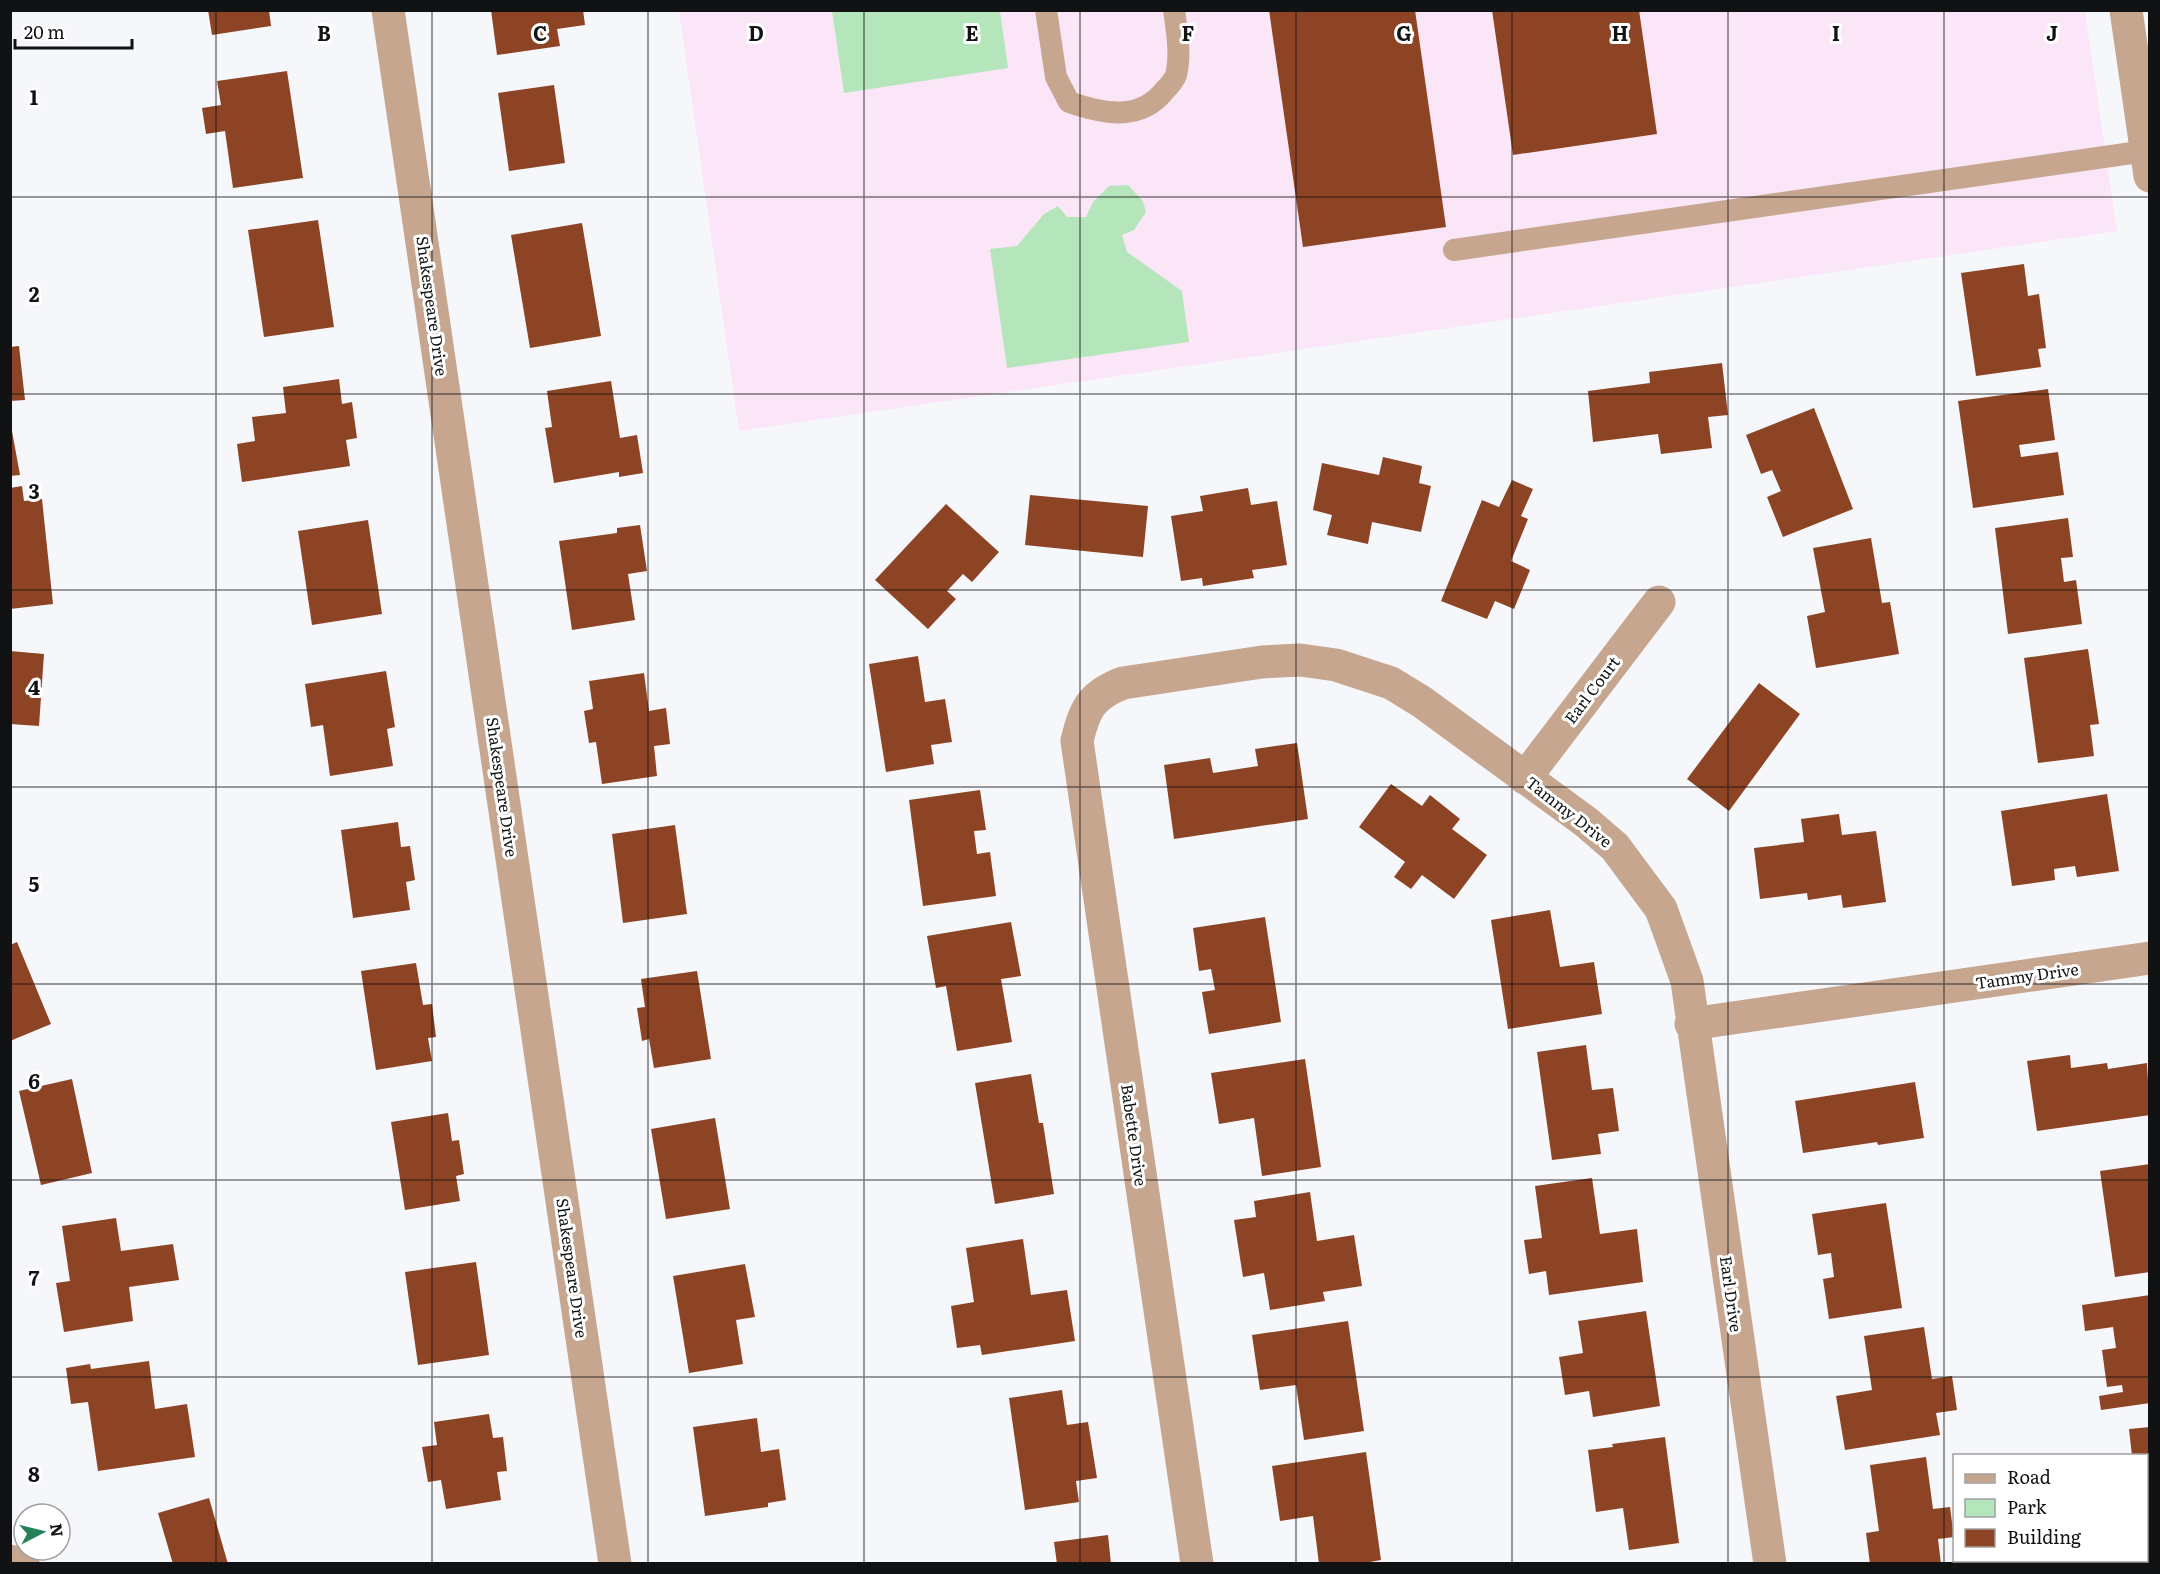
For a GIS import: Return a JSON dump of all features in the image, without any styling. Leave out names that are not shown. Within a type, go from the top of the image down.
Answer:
[{"type":"street","name":"Shakespeare Drive","points":[[388,10],[615,1563]]},
{"type":"street","points":[[2126,10],[2148,163]]},
{"type":"street","name":"Earl Court","points":[[1525,778],[1659,602]]},
{"type":"street","name":"Tammy Drive","points":[[1088,708],[1106,690],[1123,683],[1262,662],[1318,661],[1373,675],[1407,692],[1586,822],[1616,847],[1661,909],[1687,981],[1691,1024],[2150,958]]},
{"type":"street","name":"Babette Drive","points":[[1088,708],[1083,716],[1077,741],[1197,1563]]},
{"type":"street","name":"Earl Drive","points":[[1691,1024],[1770,1563]]},
{"type":"street","points":[[10,1561],[23,1563]]},
{"type":"lane","points":[[1046,10],[1056,77],[1069,102],[1098,112],[1131,113],[1155,103],[1176,76],[1178,36],[1174,10]]},
{"type":"lane","points":[[1454,250],[2148,163]]},
{"type":"shaded area","points":[[679,11],[2085,11],[2117,231],[739,431]]},
{"type":"green space","points":[[832,11],[1000,11],[1008,68],[844,93]]},
{"type":"green space","points":[[1128,185],[1143,201],[1146,212],[1134,230],[1122,235],[1127,252],[1182,291],[1189,342],[1007,368],[990,249],[1017,246],[1044,214],[1058,206],[1067,217],[1086,217],[1093,202],[1109,186]]},
{"type":"building","points":[[208,10],[269,10],[271,26],[212,35]]},
{"type":"building","points":[[491,10],[583,10],[585,25],[557,29],[560,46],[497,55]]},
{"type":"building","points":[[1269,10],[1415,10],[1446,227],[1303,247]]},
{"type":"building","points":[[1492,10],[1639,10],[1657,134],[1513,155]]},
{"type":"building","points":[[287,71],[303,178],[233,188],[225,131],[206,134],[202,108],[221,105],[217,81]]},
{"type":"building","points":[[554,85],[565,163],[509,171],[498,93]]},
{"type":"building","points":[[318,220],[334,327],[264,337],[248,230]]},
{"type":"building","points":[[582,223],[601,336],[530,348],[511,235]]},
{"type":"building","points":[[2024,264],[2028,296],[2039,294],[2046,348],[2038,349],[2041,367],[1976,376],[1961,273]]},
{"type":"building","points":[[19,346],[25,400],[10,401],[10,347]]},
{"type":"building","points":[[1722,363],[1728,415],[1708,417],[1712,448],[1661,454],[1658,434],[1593,442],[1588,391],[1650,383],[1649,372]]},
{"type":"building","points":[[339,379],[342,404],[352,402],[357,438],[346,440],[350,466],[242,482],[237,444],[255,441],[252,417],[286,413],[283,387]]},
{"type":"building","points":[[611,381],[620,438],[637,435],[643,473],[619,477],[619,472],[554,483],[545,428],[552,427],[547,391]]},
{"type":"building","points":[[2048,389],[2055,440],[2019,445],[2021,457],[2058,452],[2064,495],[1973,508],[1958,401]]},
{"type":"building","points":[[1814,408],[1853,509],[1783,537],[1767,497],[1781,491],[1772,470],[1761,474],[1746,435]]},
{"type":"building","points":[[10,420],[20,475],[10,476]]},
{"type":"building","points":[[1383,457],[1422,466],[1419,483],[1431,486],[1421,532],[1372,522],[1368,544],[1327,535],[1332,515],[1313,510],[1322,463],[1379,475]]},
{"type":"building","points":[[1512,480],[1533,489],[1521,516],[1528,519],[1511,561],[1530,570],[1514,609],[1495,601],[1487,619],[1441,601],[1482,500],[1499,507]]},
{"type":"building","points":[[22,486],[24,501],[42,499],[53,604],[10,609],[10,488]]},
{"type":"building","points":[[1248,488],[1251,505],[1277,501],[1287,565],[1252,570],[1254,578],[1203,586],[1202,578],[1181,581],[1171,516],[1203,511],[1200,496]]},
{"type":"building","points":[[1030,495],[1148,506],[1143,557],[1025,545]]},
{"type":"building","points":[[946,504],[999,552],[972,582],[963,574],[947,591],[956,599],[928,629],[875,580]]},
{"type":"building","points":[[2068,518],[2073,557],[2061,558],[2064,582],[2076,580],[2082,624],[2008,634],[1995,528]]},
{"type":"building","points":[[368,520],[382,614],[312,625],[298,531]]},
{"type":"building","points":[[640,525],[647,571],[628,574],[635,620],[572,630],[559,541],[617,533],[617,528]]},
{"type":"building","points":[[1871,538],[1882,603],[1890,602],[1899,654],[1816,668],[1807,616],[1825,612],[1813,548]]},
{"type":"building","points":[[2088,649],[2099,724],[2090,725],[2094,756],[2038,763],[2024,658]]},
{"type":"building","points":[[10,651],[44,654],[39,726],[10,724]]},
{"type":"building","points":[[918,656],[925,702],[945,699],[952,742],[931,745],[934,764],[886,772],[869,664]]},
{"type":"building","points":[[386,671],[395,727],[387,729],[393,766],[330,776],[323,725],[311,727],[305,684]]},
{"type":"building","points":[[644,673],[649,711],[666,708],[670,744],[654,746],[657,776],[602,784],[596,742],[589,743],[584,711],[593,709],[589,681]]},
{"type":"building","points":[[1759,683],[1800,714],[1729,811],[1687,779]]},
{"type":"building","points":[[1297,743],[1308,819],[1174,839],[1164,765],[1210,758],[1213,773],[1258,766],[1255,749]]},
{"type":"building","points":[[1391,784],[1422,806],[1430,795],[1460,819],[1452,829],[1487,855],[1454,899],[1422,875],[1411,889],[1394,877],[1405,862],[1359,827]]},
{"type":"building","points":[[980,790],[986,830],[974,831],[977,854],[990,852],[996,896],[923,906],[909,800]]},
{"type":"building","points":[[2107,794],[2119,871],[2077,877],[2075,866],[2054,869],[2055,880],[2012,886],[2001,811]]},
{"type":"building","points":[[1839,814],[1842,835],[1876,831],[1886,902],[1843,908],[1841,895],[1808,900],[1807,893],[1760,899],[1754,848],[1804,842],[1801,819]]},
{"type":"building","points":[[398,822],[401,847],[410,846],[415,880],[406,882],[410,910],[353,918],[341,830]]},
{"type":"building","points":[[675,825],[687,914],[623,923],[612,834]]},
{"type":"building","points":[[1550,910],[1560,967],[1594,962],[1602,1014],[1508,1029],[1491,920]]},
{"type":"building","points":[[1265,917],[1281,1022],[1209,1034],[1202,992],[1215,990],[1211,969],[1199,971],[1193,928]]},
{"type":"building","points":[[1011,922],[1021,976],[1001,979],[1012,1042],[957,1051],[946,986],[936,988],[927,936]]},
{"type":"building","points":[[17,942],[51,1024],[10,1041],[10,945]]},
{"type":"building","points":[[416,963],[423,1005],[432,1004],[436,1037],[428,1038],[432,1061],[376,1070],[361,971]]},
{"type":"building","points":[[697,971],[711,1059],[654,1068],[649,1039],[642,1041],[637,1008],[645,1007],[641,979]]},
{"type":"building","points":[[1586,1045],[1592,1090],[1613,1088],[1619,1131],[1598,1134],[1601,1154],[1552,1160],[1537,1052]]},
{"type":"building","points":[[2070,1055],[2071,1068],[2107,1063],[2108,1069],[2147,1063],[2150,1115],[2037,1131],[2027,1061]]},
{"type":"building","points":[[1305,1059],[1321,1167],[1262,1176],[1254,1118],[1219,1124],[1211,1073]]},
{"type":"building","points":[[1031,1074],[1039,1123],[1043,1123],[1054,1194],[995,1204],[975,1083]]},
{"type":"building","points":[[72,1079],[92,1173],[41,1185],[19,1091]]},
{"type":"building","points":[[1915,1082],[1924,1138],[1878,1145],[1877,1142],[1803,1153],[1795,1101]]},
{"type":"building","points":[[448,1113],[452,1141],[459,1140],[464,1174],[456,1176],[460,1201],[405,1210],[391,1122]]},
{"type":"building","points":[[715,1118],[730,1209],[666,1219],[651,1129]]},
{"type":"building","points":[[2150,1164],[2150,1272],[2115,1277],[2100,1171]]},
{"type":"building","points":[[1592,1178],[1600,1234],[1637,1229],[1643,1282],[1549,1295],[1546,1271],[1529,1274],[1524,1240],[1542,1238],[1535,1186]]},
{"type":"building","points":[[1310,1192],[1317,1241],[1354,1235],[1362,1286],[1323,1292],[1325,1301],[1270,1310],[1264,1273],[1243,1277],[1234,1220],[1256,1217],[1254,1201]]},
{"type":"building","points":[[1886,1203],[1902,1308],[1829,1319],[1823,1279],[1834,1277],[1831,1253],[1818,1255],[1812,1214]]},
{"type":"building","points":[[116,1218],[121,1251],[173,1244],[179,1280],[129,1287],[133,1321],[64,1332],[56,1283],[70,1281],[62,1226]]},
{"type":"building","points":[[1023,1239],[1031,1295],[1067,1290],[1075,1341],[982,1355],[980,1345],[957,1348],[951,1306],[974,1302],[966,1248]]},
{"type":"building","points":[[476,1262],[489,1355],[418,1365],[405,1272]]},
{"type":"building","points":[[745,1264],[755,1317],[736,1320],[743,1364],[689,1373],[673,1276]]},
{"type":"building","points":[[2150,1295],[2150,1403],[2101,1410],[2099,1396],[2123,1392],[2122,1385],[2107,1387],[2102,1350],[2116,1348],[2113,1327],[2085,1331],[2082,1305]]},
{"type":"building","points":[[1646,1311],[1660,1406],[1593,1417],[1589,1391],[1565,1395],[1559,1357],[1583,1353],[1578,1321]]},
{"type":"building","points":[[1348,1321],[1364,1431],[1304,1440],[1296,1385],[1260,1390],[1252,1335]]},
{"type":"building","points":[[1924,1327],[1932,1379],[1952,1376],[1957,1410],[1936,1413],[1940,1435],[1845,1450],[1836,1396],[1872,1390],[1864,1336]]},
{"type":"building","points":[[149,1361],[155,1409],[187,1404],[195,1457],[98,1471],[88,1402],[71,1404],[66,1368],[90,1364],[91,1369]]},
{"type":"building","points":[[1062,1390],[1067,1425],[1088,1422],[1097,1478],[1076,1481],[1079,1502],[1025,1510],[1009,1398]]},
{"type":"building","points":[[489,1414],[493,1438],[503,1437],[507,1471],[497,1472],[501,1500],[446,1509],[441,1480],[428,1482],[422,1447],[437,1445],[434,1422]]},
{"type":"building","points":[[757,1418],[761,1452],[779,1449],[786,1500],[768,1503],[768,1507],[705,1516],[693,1427]]},
{"type":"building","points":[[2150,1427],[2150,1534],[2148,1534],[2148,1454],[2132,1454],[2129,1429]]},
{"type":"building","points":[[1665,1437],[1679,1543],[1629,1550],[1623,1508],[1596,1512],[1588,1450],[1613,1447],[1612,1444]]},
{"type":"building","points":[[1366,1452],[1381,1560],[1359,1564],[1319,1564],[1313,1516],[1280,1521],[1272,1466]]},
{"type":"building","points":[[1926,1457],[1933,1509],[1950,1507],[1953,1537],[1938,1539],[1941,1564],[1870,1564],[1866,1533],[1879,1531],[1870,1465]]},
{"type":"building","points":[[209,1498],[228,1564],[173,1564],[158,1513]]},
{"type":"building","points":[[1108,1535],[1111,1564],[1057,1564],[1054,1542]]}]
